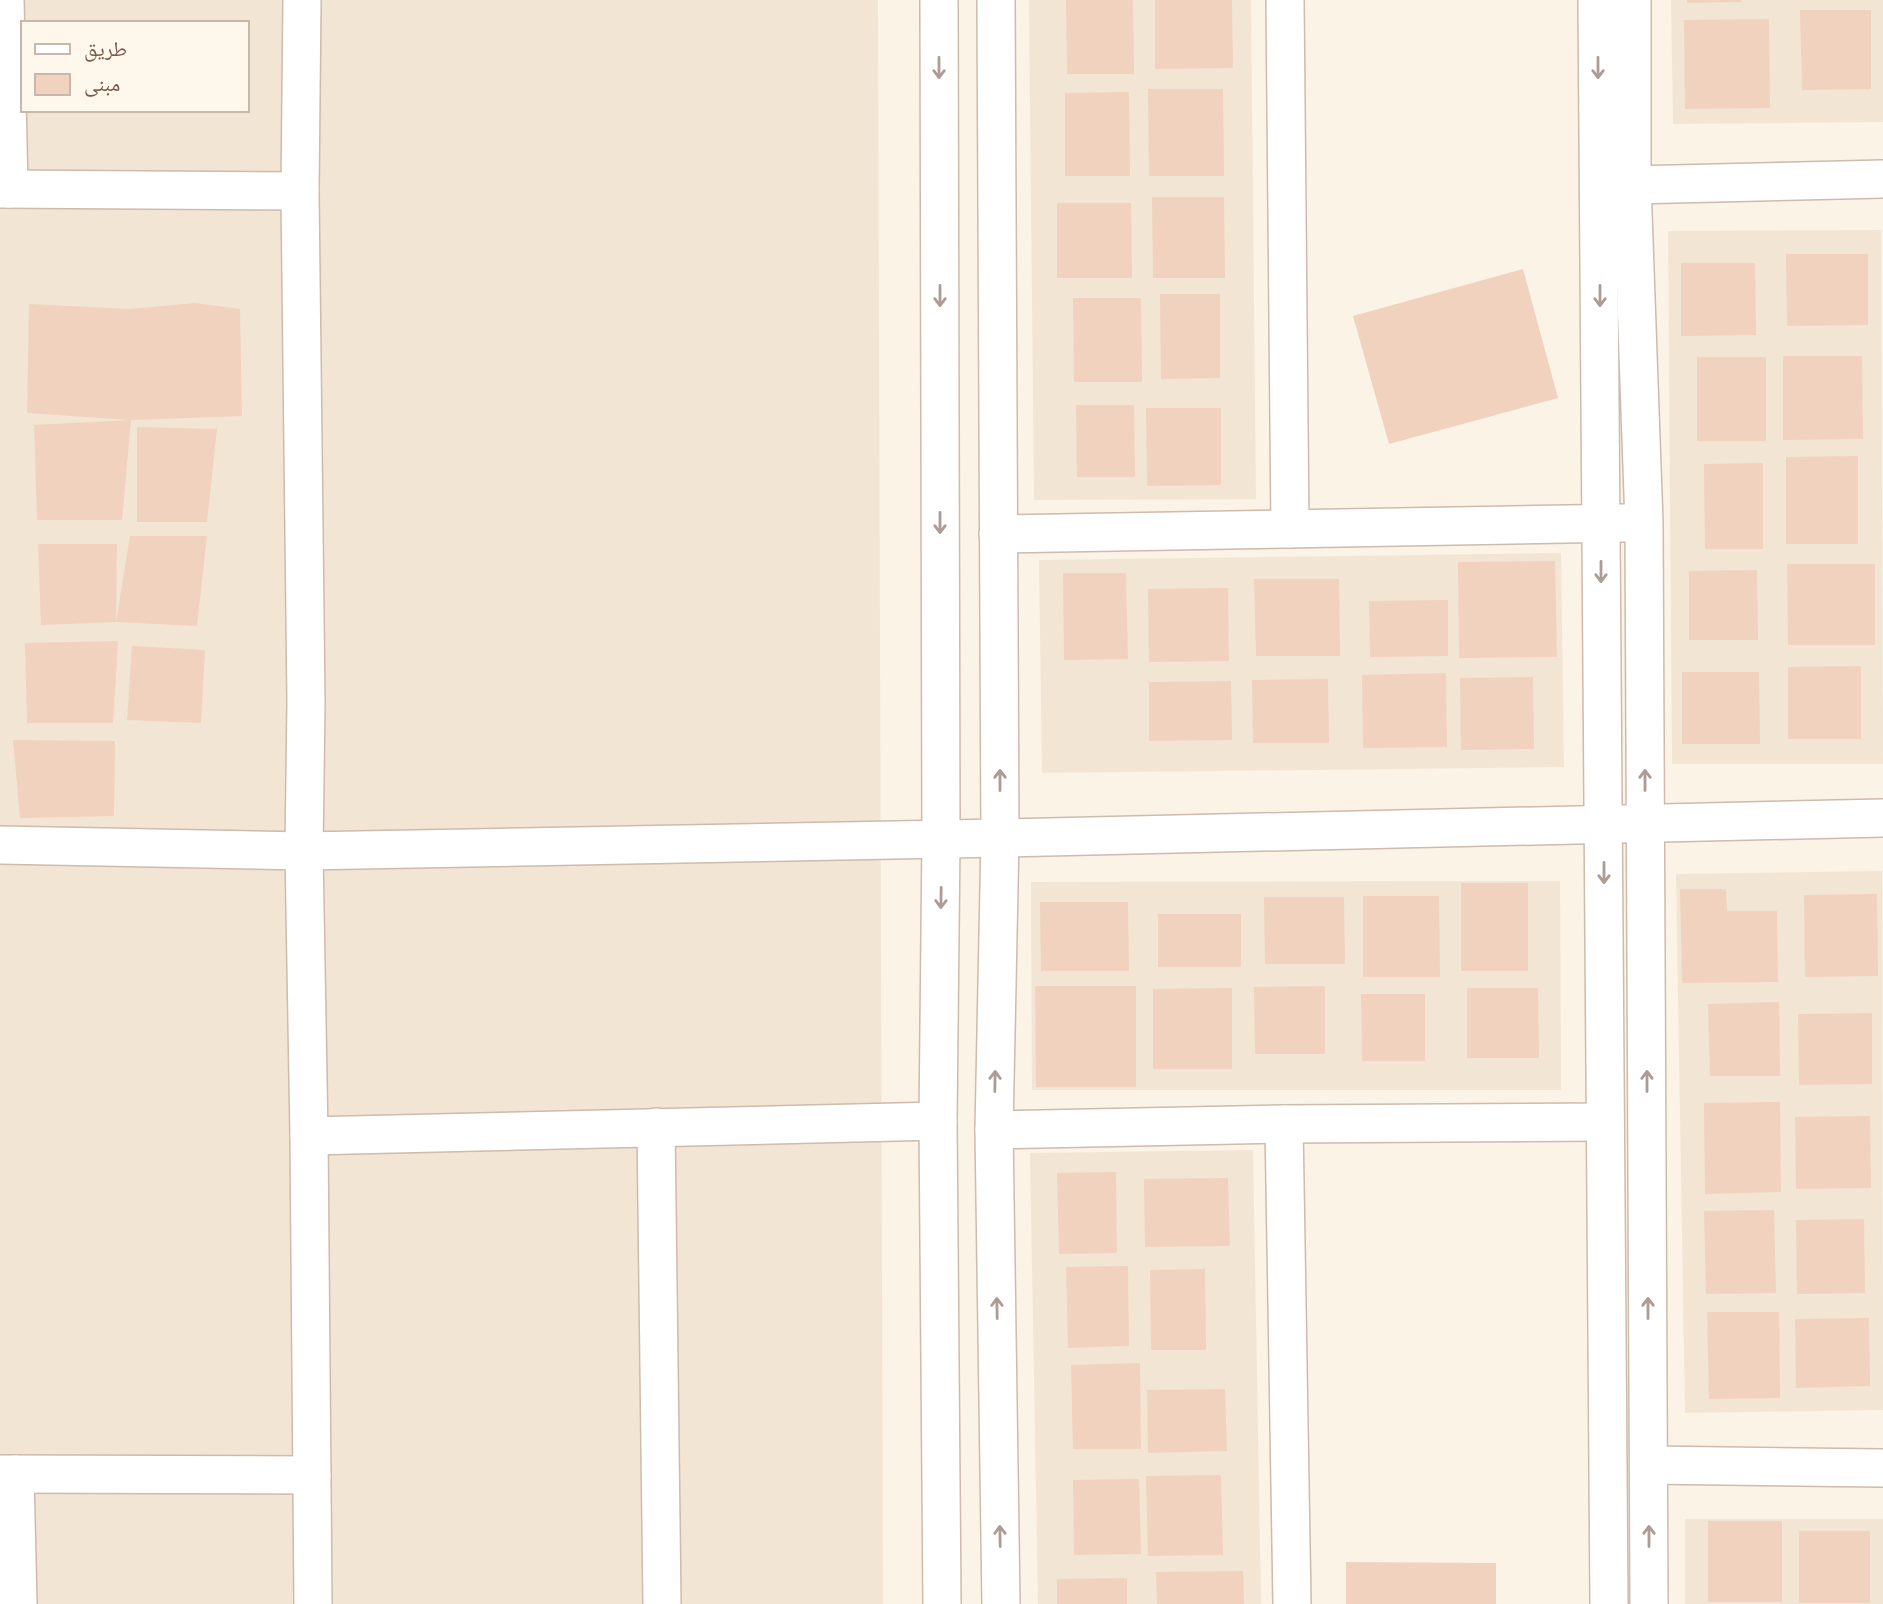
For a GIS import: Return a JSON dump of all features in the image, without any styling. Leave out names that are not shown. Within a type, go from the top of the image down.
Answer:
[{"type":"street","points":[[5,0],[4,189],[300,191]]},
{"type":"street","points":[[302,0],[300,191],[306,702],[304,851],[313,1604]]},
{"type":"street","points":[[939,0],[942,1604]]},
{"type":"street","points":[[996,0],[1000,838],[994,1130],[1001,1604]]},
{"type":"street","points":[[1285,0],[1290,529]]},
{"type":"street","points":[[1597,0],[1609,1604]]},
{"type":"street","points":[[1632,0],[1632,185],[1644,523],[1649,1604]]},
{"type":"street","points":[[1632,185],[1883,179]]},
{"type":"street","points":[[999,534],[1644,523]]},
{"type":"street","points":[[0,845],[304,851],[1883,818]]},
{"type":"street","points":[[309,1136],[939,1121]]},
{"type":"street","points":[[994,1130],[1284,1124],[1605,1122]]},
{"type":"street","points":[[1284,1124],[1292,1604]]},
{"type":"street","points":[[656,1127],[662,1604]]},
{"type":"street","points":[[1648,1465],[1883,1468]]},
{"type":"street","points":[[18,1604],[7,1474],[312,1475]]},
{"type":"shaded area","points":[[0,0],[878,0],[883,1604],[0,1604]]},
{"type":"shaded area","points":[[1029,0],[1251,0],[1256,499],[1034,500]]},
{"type":"shaded area","points":[[1671,0],[1883,0],[1883,122],[1673,124]]},
{"type":"shaded area","points":[[1881,230],[1883,764],[1672,764],[1668,231]]},
{"type":"shaded area","points":[[1561,553],[1564,767],[1042,773],[1039,560]]},
{"type":"shaded area","points":[[1882,871],[1883,1410],[1685,1413],[1676,874]]},
{"type":"shaded area","points":[[1560,881],[1561,1090],[1032,1090],[1031,882]]},
{"type":"shaded area","points":[[1253,1150],[1261,1604],[1038,1604],[1030,1153]]},
{"type":"shaded area","points":[[1685,1519],[1883,1519],[1883,1604],[1685,1604]]},
{"type":"building","points":[[1066,0],[1133,0],[1134,74],[1067,74]]},
{"type":"building","points":[[1155,0],[1232,0],[1233,68],[1155,69]]},
{"type":"building","points":[[1687,0],[1741,0],[1741,2],[1687,3]]},
{"type":"building","points":[[1800,10],[1871,10],[1871,89],[1802,90]]},
{"type":"building","points":[[1769,19],[1770,108],[1685,109],[1684,20]]},
{"type":"building","points":[[1148,89],[1223,89],[1224,176],[1149,176]]},
{"type":"building","points":[[1129,92],[1130,176],[1065,176],[1065,93]]},
{"type":"building","points":[[1152,197],[1224,197],[1225,278],[1153,278]]},
{"type":"building","points":[[1057,203],[1131,203],[1132,278],[1057,278]]},
{"type":"building","points":[[1786,254],[1868,254],[1868,325],[1787,326]]},
{"type":"building","points":[[1681,263],[1755,263],[1756,335],[1681,336]]},
{"type":"building","points":[[1523,269],[1558,398],[1389,444],[1353,316]]},
{"type":"building","points":[[1160,294],[1220,294],[1220,378],[1161,379]]},
{"type":"building","points":[[1073,298],[1141,298],[1142,382],[1074,382]]},
{"type":"building","points":[[195,303],[240,309],[242,416],[131,420],[27,413],[29,304],[130,309]]},
{"type":"building","points":[[1783,356],[1862,356],[1863,439],[1783,440]]},
{"type":"building","points":[[1697,357],[1766,357],[1766,441],[1697,441]]},
{"type":"building","points":[[1076,405],[1134,405],[1135,477],[1077,477]]},
{"type":"building","points":[[1146,408],[1221,408],[1221,485],[1147,486]]},
{"type":"building","points":[[131,420],[122,520],[37,520],[34,425]]},
{"type":"building","points":[[137,427],[217,429],[207,522],[137,522]]},
{"type":"building","points":[[1858,456],[1858,544],[1786,544],[1786,457]]},
{"type":"building","points":[[1763,463],[1763,549],[1705,549],[1704,464]]},
{"type":"building","points":[[130,536],[207,536],[197,626],[116,622]]},
{"type":"building","points":[[38,544],[117,544],[116,622],[41,625]]},
{"type":"building","points":[[1555,561],[1557,657],[1459,658],[1458,562]]},
{"type":"building","points":[[1787,564],[1875,564],[1875,645],[1788,645]]},
{"type":"building","points":[[1757,570],[1758,640],[1689,640],[1689,571]]},
{"type":"building","points":[[1063,573],[1126,573],[1128,659],[1064,660]]},
{"type":"building","points":[[1254,579],[1339,579],[1340,656],[1256,656]]},
{"type":"building","points":[[1228,588],[1229,661],[1149,662],[1148,589]]},
{"type":"building","points":[[1448,600],[1448,656],[1370,657],[1369,601]]},
{"type":"building","points":[[118,641],[113,723],[27,723],[25,643]]},
{"type":"building","points":[[132,646],[205,650],[201,723],[127,720]]},
{"type":"building","points":[[1861,666],[1861,739],[1788,739],[1788,667]]},
{"type":"building","points":[[1682,672],[1759,672],[1760,744],[1682,744]]},
{"type":"building","points":[[1446,673],[1447,747],[1363,748],[1362,675]]},
{"type":"building","points":[[1533,677],[1534,749],[1461,750],[1460,678]]},
{"type":"building","points":[[1328,679],[1329,743],[1253,743],[1252,680]]},
{"type":"building","points":[[1231,681],[1232,740],[1149,741],[1149,682]]},
{"type":"building","points":[[13,740],[115,741],[114,816],[20,818]]},
{"type":"building","points":[[1461,883],[1528,883],[1528,971],[1461,971]]},
{"type":"building","points":[[1680,889],[1726,889],[1727,911],[1777,911],[1778,982],[1682,983]]},
{"type":"building","points":[[1877,894],[1878,976],[1805,977],[1804,895]]},
{"type":"building","points":[[1363,896],[1439,896],[1440,977],[1363,977]]},
{"type":"building","points":[[1264,897],[1344,897],[1345,964],[1265,964]]},
{"type":"building","points":[[1040,902],[1128,902],[1129,971],[1041,971]]},
{"type":"building","points":[[1158,914],[1241,914],[1241,967],[1158,967]]},
{"type":"building","points":[[1035,986],[1136,986],[1136,1087],[1036,1087]]},
{"type":"building","points":[[1325,986],[1325,1054],[1255,1054],[1254,987]]},
{"type":"building","points":[[1232,988],[1232,1069],[1153,1069],[1153,989]]},
{"type":"building","points":[[1467,988],[1538,988],[1539,1058],[1467,1058]]},
{"type":"building","points":[[1361,994],[1425,994],[1425,1061],[1362,1061]]},
{"type":"building","points":[[1779,1002],[1780,1076],[1710,1076],[1708,1004]]},
{"type":"building","points":[[1872,1013],[1872,1084],[1799,1085],[1798,1014]]},
{"type":"building","points":[[1780,1102],[1781,1192],[1705,1194],[1704,1103]]},
{"type":"building","points":[[1870,1116],[1871,1188],[1796,1189],[1795,1117]]},
{"type":"building","points":[[1116,1172],[1117,1253],[1059,1254],[1057,1173]]},
{"type":"building","points":[[1228,1178],[1230,1246],[1145,1247],[1144,1179]]},
{"type":"building","points":[[1774,1210],[1776,1293],[1706,1294],[1704,1211]]},
{"type":"building","points":[[1864,1219],[1865,1293],[1797,1294],[1796,1220]]},
{"type":"building","points":[[1128,1266],[1129,1346],[1068,1348],[1066,1267]]},
{"type":"building","points":[[1205,1269],[1206,1350],[1151,1350],[1150,1270]]},
{"type":"building","points":[[1707,1312],[1779,1312],[1780,1398],[1709,1399]]},
{"type":"building","points":[[1869,1318],[1870,1386],[1796,1388],[1795,1319]]},
{"type":"building","points":[[1140,1363],[1141,1449],[1073,1449],[1071,1365]]},
{"type":"building","points":[[1225,1389],[1227,1451],[1148,1453],[1147,1390]]},
{"type":"building","points":[[1221,1475],[1223,1555],[1148,1556],[1146,1476]]},
{"type":"building","points":[[1139,1479],[1141,1554],[1074,1555],[1073,1480]]},
{"type":"building","points":[[1708,1521],[1782,1521],[1782,1602],[1708,1602]]},
{"type":"building","points":[[1799,1531],[1870,1531],[1870,1603],[1799,1603]]},
{"type":"building","points":[[1346,1562],[1496,1563],[1496,1604],[1346,1604]]},
{"type":"building","points":[[1243,1571],[1244,1604],[1157,1604],[1156,1572]]},
{"type":"building","points":[[1127,1578],[1127,1604],[1057,1604],[1057,1579]]}]
